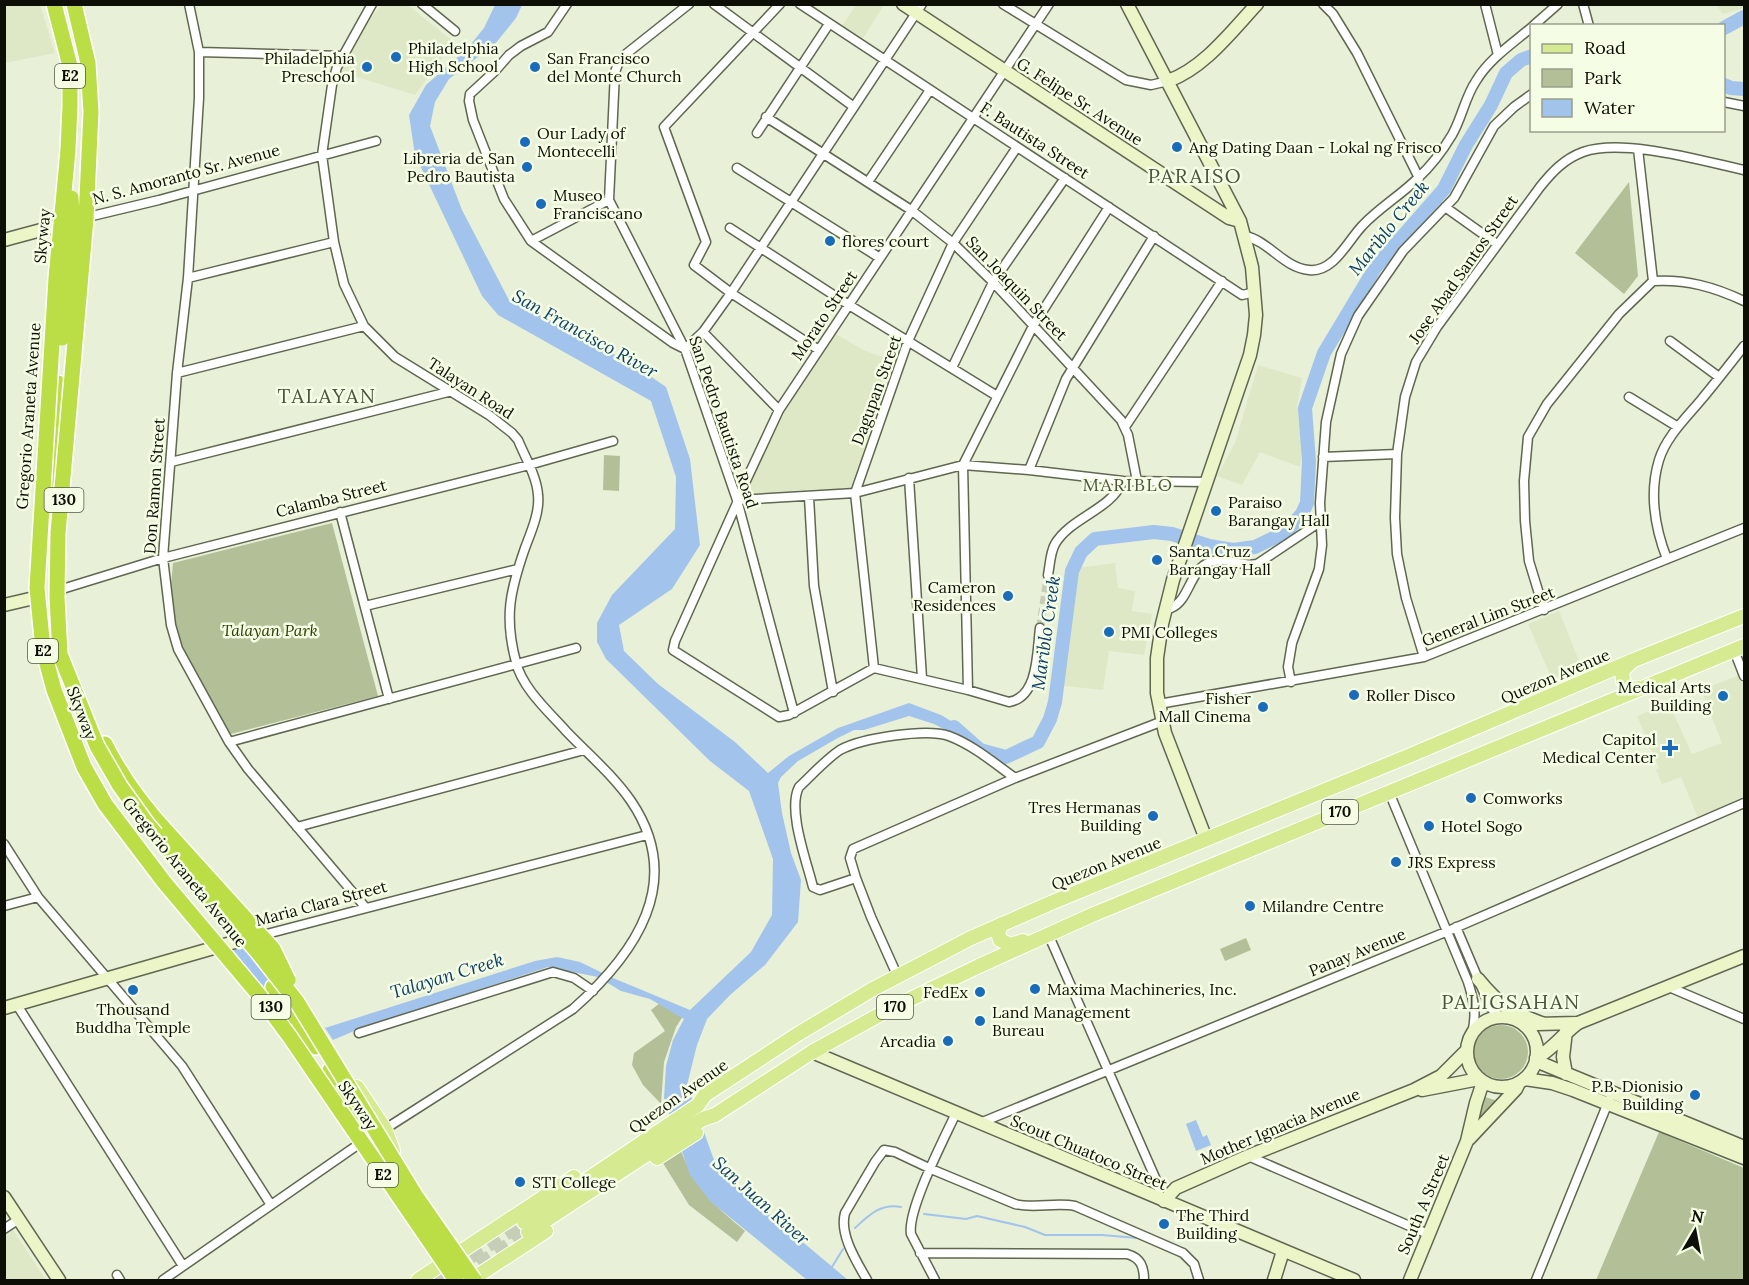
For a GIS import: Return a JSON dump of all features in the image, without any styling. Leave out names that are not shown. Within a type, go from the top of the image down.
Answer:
[{"type":"highway","name":"Skyway","points":[[54,4],[70,66],[68,150],[56,278],[37,588],[43,650],[54,690],[84,767],[105,804],[158,873],[259,994],[454,1281]]},
{"type":"highway","name":"Skyway","points":[[75,4],[88,63],[91,112],[86,219],[58,533],[57,607],[60,654],[120,786],[148,825],[256,950],[297,1002],[415,1195],[477,1279]]},
{"type":"highway","points":[[56,705],[39,599],[73,227],[68,150]]},
{"type":"highway","points":[[61,651],[101,742],[126,783],[147,810],[273,949],[297,1002]]},
{"type":"highway","points":[[101,742],[111,784],[144,834],[238,943],[310,1032],[374,1143],[398,1164]]},
{"type":"main road","name":"Gregorio Araneta Avenue","points":[[39,599],[49,347],[63,224],[69,105],[65,40],[54,4]]},
{"type":"main road","name":"Gregorio Araneta Avenue","points":[[75,4],[90,68],[93,113],[59,559],[61,651],[75,706],[106,774],[147,829],[245,939],[283,986],[310,1032],[351,1078],[385,1129],[398,1164]]},
{"type":"main road","name":"G. Felipe Sr. Avenue","points":[[903,4],[919,9],[1004,71],[1228,218],[1240,221]]},
{"type":"main road","points":[[1127,4],[1240,221],[1255,292],[1256,315],[1250,355],[1185,545],[1166,607],[1157,658],[1159,704],[1165,733],[1209,838]]},
{"type":"main road","points":[[1168,81],[1202,60],[1257,4]]},
{"type":"main road","name":"N. S. Amoranto Sr. Avenue","points":[[4,240],[84,218]]},
{"type":"main road","points":[[4,605],[39,599]]},
{"type":"main road","name":"Quezon Avenue","points":[[526,1227],[670,1132],[699,1100],[798,1034],[928,958],[1002,924],[1744,616]]},
{"type":"main road","name":"170","points":[[670,1132],[708,1120],[812,1052],[979,966],[1092,915],[1739,648]]},
{"type":"main road","points":[[1634,660],[1624,668],[1623,681],[1630,689],[1645,687]]},
{"type":"main road","points":[[1600,674],[1608,674],[1617,681],[1619,692],[1611,701]]},
{"type":"main road","name":"Gregorio Araneta Avenue","points":[[56,705],[78,755],[115,814],[164,877],[224,945],[271,1007],[359,1144],[454,1281]]},
{"type":"main road","points":[[1002,924],[998,936],[1004,943],[1011,945],[1054,933]]},
{"type":"main road","name":"Maria Clara Street","points":[[11,1006],[245,939]]},
{"type":"main road","points":[[1536,1059],[1578,1023],[1744,956]]},
{"type":"main road","points":[[1478,979],[1501,1005],[1544,1024]]},
{"type":"main road","points":[[1522,1081],[1531,1072],[1536,1059],[1533,1038],[1528,1029],[1514,1020],[1500,1018],[1484,1022],[1472,1033],[1467,1050],[1471,1069],[1481,1081],[1493,1086],[1504,1087],[1522,1081],[1552,1083],[1609,1098],[1744,1148]]},
{"type":"main road","points":[[1520,1023],[1578,1023]]},
{"type":"main road","points":[[1566,1031],[1563,1057],[1566,1074]]},
{"type":"main road","name":"Gregorio Araneta Avenue","points":[[324,1048],[375,1134],[477,1279]]},
{"type":"main road","name":"Mother Ignacia Avenue","points":[[1160,1200],[1176,1188],[1248,1156],[1414,1090],[1441,1076],[1467,1050]]},
{"type":"main road","name":"Scout Chuatoco Street","points":[[812,1052],[1354,1281]]},
{"type":"main road","points":[[1536,1059],[1609,1098],[1744,1158]]},
{"type":"main road","name":"Mother Ignacia Avenue","points":[[1414,1090],[1481,1081]]},
{"type":"main road","name":"South A Street","points":[[1410,1281],[1467,1141],[1481,1081]]},
{"type":"main road","name":"South A Street","points":[[1467,1141],[1522,1081]]},
{"type":"main road","points":[[1456,1083],[1470,1092],[1476,1103]]},
{"type":"main road","points":[[441,1265],[477,1279],[670,1132]]},
{"type":"main road","points":[[418,1281],[460,1252],[670,1132]]},
{"type":"main road","points":[[4,1197],[59,1281]]},
{"type":"main road","points":[[1274,1281],[1283,1251]]},
{"type":"street","name":"Don Ramon Street","points":[[189,4],[199,52],[199,98],[188,278],[177,374],[163,558],[171,625],[178,650],[229,742],[248,769],[366,908]]},
{"type":"street","name":"Talayan Road","points":[[372,4],[342,56],[332,85],[322,155],[334,242],[344,284],[364,326],[394,357],[489,415],[518,440],[529,465],[538,494],[538,504],[531,534],[509,602],[508,625],[516,666],[534,697],[625,794],[640,818],[647,835],[655,872],[647,917],[634,940],[593,991],[573,1009],[385,1129]]},
{"type":"street","points":[[422,4],[454,32]]},
{"type":"street","points":[[567,4],[548,32],[509,54],[495,71],[470,94],[473,120],[504,199],[531,241],[685,350],[703,332],[731,292],[919,9]]},
{"type":"street","name":"San Pedro Bautista Road","points":[[689,4],[626,54],[618,64],[613,98],[609,200],[685,350],[737,501],[794,713]]},
{"type":"street","points":[[714,4],[799,69],[854,107]]},
{"type":"street","points":[[780,4],[664,124],[664,127],[706,242],[694,265],[819,350]]},
{"type":"street","name":"F. Bautista Street","points":[[800,4],[1242,295],[1255,292]]},
{"type":"street","points":[[1004,4],[1126,80],[1150,85],[1168,81]]},
{"type":"street","name":"Morato Street","points":[[794,713],[779,717],[673,650],[675,641],[779,410],[1049,4]]},
{"type":"street","points":[[1323,4],[1333,14],[1357,53],[1419,178]]},
{"type":"street","points":[[1485,4],[1498,56]]},
{"type":"street","points":[[1534,24],[1558,4]]},
{"type":"street","points":[[1582,4],[1588,24]]},
{"type":"street","points":[[757,133],[829,24]]},
{"type":"street","points":[[1245,236],[1296,267],[1317,270],[1334,260],[1364,224],[1419,178],[1431,165],[1451,135],[1476,79],[1530,28]]},
{"type":"street","points":[[199,52],[342,56]]},
{"type":"street","points":[[868,182],[930,90]]},
{"type":"street","points":[[1291,682],[1288,667],[1292,643],[1319,569],[1322,545],[1320,522],[1326,422],[1341,354],[1358,316],[1403,251],[1454,198],[1494,126],[1514,106],[1530,95]]},
{"type":"street","points":[[1725,102],[1744,106]]},
{"type":"street","name":"San Joaquin Street","points":[[766,117],[911,210],[953,243],[993,282],[1125,427],[1137,481]]},
{"type":"street","name":"N. S. Amoranto Sr. Avenue","points":[[84,218],[112,213],[376,141]]},
{"type":"street","name":"Dagupan Street","points":[[874,668],[855,493],[908,341],[953,243],[1017,147]]},
{"type":"street","name":"Jose Abad Santos Street","points":[[1424,657],[1406,598],[1397,554],[1395,518],[1397,454],[1405,397],[1416,362],[1437,327],[1555,168],[1570,158],[1584,152],[1602,149],[1638,150],[1744,170]]},
{"type":"street","points":[[1638,150],[1653,281]]},
{"type":"street","points":[[737,168],[880,258]]},
{"type":"street","points":[[952,368],[993,282],[1065,178]]},
{"type":"street","points":[[531,241],[609,200]]},
{"type":"street","points":[[968,690],[963,465],[1033,326],[1109,207]]},
{"type":"street","points":[[1445,207],[1497,244]]},
{"type":"street","points":[[730,228],[997,396]]},
{"type":"street","points":[[1029,470],[1066,379],[1154,236]]},
{"type":"street","points":[[188,278],[334,242]]},
{"type":"street","points":[[1125,427],[1222,281]]},
{"type":"street","points":[[1544,610],[1529,561],[1524,481],[1528,437],[1547,404],[1619,314],[1653,281],[1691,282],[1708,286],[1744,301]]},
{"type":"street","points":[[177,374],[364,326]]},
{"type":"street","points":[[703,332],[779,410]]},
{"type":"street","points":[[1670,341],[1719,377]]},
{"type":"street","points":[[1667,559],[1656,525],[1654,493],[1659,458],[1678,427],[1744,346]]},
{"type":"street","points":[[171,462],[452,391]]},
{"type":"street","points":[[1629,397],[1678,427]]},
{"type":"street","name":"Calamba Street","points":[[59,590],[163,558],[529,465],[613,441]]},
{"type":"street","points":[[1323,457],[1397,454]]},
{"type":"street","points":[[737,501],[855,493],[963,465],[1123,481],[1207,482]]},
{"type":"street","points":[[909,478],[922,678]]},
{"type":"street","points":[[1048,575],[1052,552],[1057,540],[1064,532],[1114,495],[1123,481]]},
{"type":"street","points":[[809,496],[814,586],[833,692]]},
{"type":"street","points":[[340,512],[389,699]]},
{"type":"street","points":[[1166,607],[1171,608],[1176,605],[1194,576],[1206,563],[1218,560],[1247,565],[1257,564],[1320,522]]},
{"type":"street","name":"General Lim Street","points":[[1159,704],[1424,657],[1744,528]]},
{"type":"street","points":[[365,606],[518,569]]},
{"type":"street","points":[[794,713],[874,668],[922,678],[1010,702],[1021,697],[1031,683],[1040,628]]},
{"type":"street","points":[[229,742],[576,648]]},
{"type":"street","points":[[1739,648],[1744,676]]},
{"type":"street","points":[[897,975],[856,878],[850,858],[857,846],[1015,778],[1163,721]]},
{"type":"street","points":[[856,878],[820,890],[813,887],[795,814],[796,793],[799,787],[839,751],[873,740],[921,732],[939,733],[974,749],[1015,778]]},
{"type":"street","points":[[297,827],[585,750]]},
{"type":"street","points":[[1389,792],[1452,929],[1492,1010],[1500,1018]]},
{"type":"street","name":"Panay Avenue","points":[[980,1123],[1452,929],[1744,803]]},
{"type":"street","name":"Maria Clara Street","points":[[245,939],[647,835]]},
{"type":"street","points":[[4,844],[38,897],[182,1066],[271,1205]]},
{"type":"street","points":[[4,906],[38,897]]},
{"type":"street","points":[[1452,929],[1475,1005],[1476,1015],[1472,1033]]},
{"type":"street","points":[[1054,933],[1107,1072],[1157,1182],[1160,1200]]},
{"type":"street","points":[[360,1033],[553,972],[581,981],[593,991]]},
{"type":"street","points":[[1669,987],[1744,1018]]},
{"type":"street","points":[[11,1006],[183,1266]]},
{"type":"street","points":[[1536,1281],[1609,1098]]},
{"type":"street","points":[[935,1281],[910,1234],[909,1226],[914,1209],[956,1113]]},
{"type":"street","points":[[163,1281],[359,1144]]},
{"type":"street","points":[[867,1281],[843,1230],[845,1213],[884,1150],[895,1152],[1023,1206],[1067,1204],[1075,1206],[1183,1253],[1194,1264],[1199,1281]]},
{"type":"street","points":[[1248,1156],[1428,1234]]},
{"type":"street","points":[[4,1228],[19,1219]]},
{"type":"street","points":[[920,1253],[1127,1254],[1141,1262],[1144,1281]]},
{"type":"shaded area","points":[[5,4],[40,5],[55,53],[5,63]]},
{"type":"shaded area","name":"Philadelphia High School","points":[[382,5],[408,5],[454,42],[415,95],[341,72],[370,19]]},
{"type":"shaded area","points":[[856,5],[884,5],[860,43],[839,30]]},
{"type":"shaded area","points":[[1716,5],[1744,5],[1744,8],[1723,14]]},
{"type":"shaded area","points":[[833,332],[863,350],[894,361],[850,490],[835,493],[816,489],[744,495],[784,408]]},
{"type":"shaded area","points":[[1258,365],[1302,378],[1297,406],[1302,417],[1304,440],[1300,467],[1260,452],[1242,485],[1217,476],[1235,443]]},
{"type":"shaded area","name":"PMI Colleges","points":[[1115,563],[1118,588],[1135,591],[1132,611],[1152,614],[1144,655],[1109,651],[1103,690],[1064,686],[1077,568]]},
{"type":"shaded area","points":[[1559,611],[1581,666],[1552,679],[1528,624]]},
{"type":"shaded area","name":"Capitol Medical Center","points":[[1740,675],[1744,686],[1744,800],[1699,820],[1681,777],[1662,784],[1656,770],[1659,768],[1637,716],[1669,704],[1692,754],[1722,743],[1701,690]]},
{"type":"shaded area","points":[[12,1228],[46,1280],[5,1280],[5,1233]]},
{"type":"green space","points":[[1629,182],[1638,276],[1624,294],[1575,253]]},
{"type":"green space","points":[[604,455],[620,456],[619,491],[603,490]]},
{"type":"green space","name":"Talayan Park","points":[[332,523],[378,696],[227,735],[200,687],[179,637],[171,601],[173,563]]},
{"type":"green space","points":[[1246,938],[1251,950],[1225,961],[1220,949]]},
{"type":"green space","points":[[660,1003],[685,1013],[676,1027],[664,1062],[661,1104],[643,1085],[632,1065],[634,1053],[665,1031],[651,1010]]},
{"type":"green space","points":[[1496,1025],[1506,1025],[1516,1029],[1524,1037],[1528,1052],[1524,1067],[1516,1075],[1506,1079],[1496,1079],[1486,1075],[1478,1067],[1474,1057],[1474,1047],[1478,1037],[1486,1029]]},
{"type":"green space","points":[[1482,1096],[1498,1101],[1471,1129]]},
{"type":"green space","points":[[1659,1132],[1744,1168],[1744,1280],[1596,1280]]},
{"type":"green space","points":[[681,1151],[693,1177],[707,1196],[745,1231],[737,1242],[689,1205],[663,1163]]},
{"type":"water","points":[[495,5],[522,5],[516,18],[495,44],[449,79],[435,102],[430,126],[462,210],[509,300],[578,334],[637,367],[666,387],[690,459],[700,545],[672,589],[619,625],[624,651],[658,684],[735,742],[768,773],[789,756],[838,728],[909,703],[941,715],[968,731],[967,741],[934,724],[909,716],[864,730],[854,730],[798,761],[781,777],[778,783],[782,813],[791,853],[801,880],[798,922],[765,965],[730,995],[707,1019],[697,1045],[687,1085],[718,1171],[848,1280],[807,1280],[711,1202],[690,1175],[664,1098],[666,1066],[673,1040],[684,1019],[650,999],[621,991],[598,977],[548,967],[333,1040],[325,1028],[535,961],[557,957],[580,962],[690,1010],[751,952],[772,915],[773,859],[749,791],[710,761],[606,659],[597,642],[597,623],[612,595],[675,529],[676,477],[651,401],[498,315],[482,296],[415,155],[409,115],[426,85],[467,49],[484,28]]},
{"type":"water","points":[[1196,1120],[1203,1137],[1207,1135],[1211,1145],[1196,1151],[1186,1124]]},
{"type":"waterway","name":"Mariblo Creek","points":[[1725,27],[1744,17]]},
{"type":"waterway","name":"Mariblo Creek","points":[[954,727],[980,750],[1006,757],[1038,742],[1050,719],[1055,702],[1072,571],[1081,552],[1095,539],[1154,532],[1172,534],[1209,546],[1233,550],[1255,547],[1286,532],[1302,514],[1307,503],[1309,461],[1305,408],[1324,353],[1375,268],[1444,189],[1466,145],[1491,105],[1506,73],[1521,60],[1530,57]]},
{"type":"waterway","points":[[1725,85],[1744,89]]},
{"type":"waterway","name":"Talayan Creek","points":[[239,946],[276,997]]},
{"type":"waterway","points":[[855,1228],[881,1208],[901,1207]]},
{"type":"waterway","points":[[924,1214],[966,1219],[977,1216],[1025,1227],[1045,1235],[1102,1235],[1137,1238]]},
{"type":"waterway","points":[[832,1267],[843,1249]]},
{"type":"tunnel","points":[[1040,628],[1048,575]]},
{"type":"tunnel","points":[[435,1280],[524,1222]]},
{"type":"tunnel","points":[[461,1276],[528,1232]]},
{"type":"place","name":"Philadelphia High School","points":[[396,57]]},
{"type":"place","name":"Philadelphia Preschool","points":[[367,67]]},
{"type":"place","name":"San Francisco del Monte Church","points":[[535,67]]},
{"type":"place","name":"Our Lady of Montecelli","points":[[525,142]]},
{"type":"place","name":"Ang Dating Daan - Lokal ng Frisco","points":[[1177,147]]},
{"type":"place","name":"Libreria de San Pedro Bautista","points":[[527,167]]},
{"type":"place","name":"Museo Franciscano","points":[[541,204]]},
{"type":"place","name":"flores court","points":[[830,241]]},
{"type":"place","name":"Paraiso Barangay Hall","points":[[1216,511]]},
{"type":"place","name":"Santa Cruz Barangay Hall","points":[[1157,560]]},
{"type":"place","name":"Cameron Residences","points":[[1008,596]]},
{"type":"place","name":"PMI Colleges","points":[[1109,632]]},
{"type":"place","name":"Roller Disco","points":[[1354,695]]},
{"type":"place","name":"Medical Arts Building","points":[[1723,696]]},
{"type":"place","name":"Fisher Mall Cinema","points":[[1263,707]]},
{"type":"place","name":"Capitol Medical Center","points":[[1670,748]]},
{"type":"place","name":"Comworks","points":[[1471,798]]},
{"type":"place","name":"Tres Hermanas Building","points":[[1153,816]]},
{"type":"place","name":"Hotel Sogo","points":[[1429,826]]},
{"type":"place","name":"JRS Express","points":[[1396,862]]},
{"type":"place","name":"Milandre Centre","points":[[1250,906]]},
{"type":"place","name":"Maxima Machineries, Inc.","points":[[1035,989]]},
{"type":"place","name":"Thousand Buddha Temple","points":[[133,990]]},
{"type":"place","name":"FedEx","points":[[980,992]]},
{"type":"place","name":"Land Management Bureau","points":[[980,1021]]},
{"type":"place","name":"Arcadia","points":[[948,1041]]},
{"type":"place","name":"P.B. Dionisio Building","points":[[1695,1095]]},
{"type":"place","name":"STI College","points":[[520,1182]]},
{"type":"place","name":"The Third Building","points":[[1164,1224]]},
{"type":"district","name":"PARAISO","points":[[1195,176]]},
{"type":"district","name":"TALAYAN","points":[[327,396]]},
{"type":"district","name":"MARIBLO","points":[[1128,485]]},
{"type":"district","name":"PALIGSAHAN","points":[[1511,1002]]},
{"type":"water label","name":"San Francisco River","points":[[585,334]]},
{"type":"water label","name":"San Juan River","points":[[761,1201]]}]
